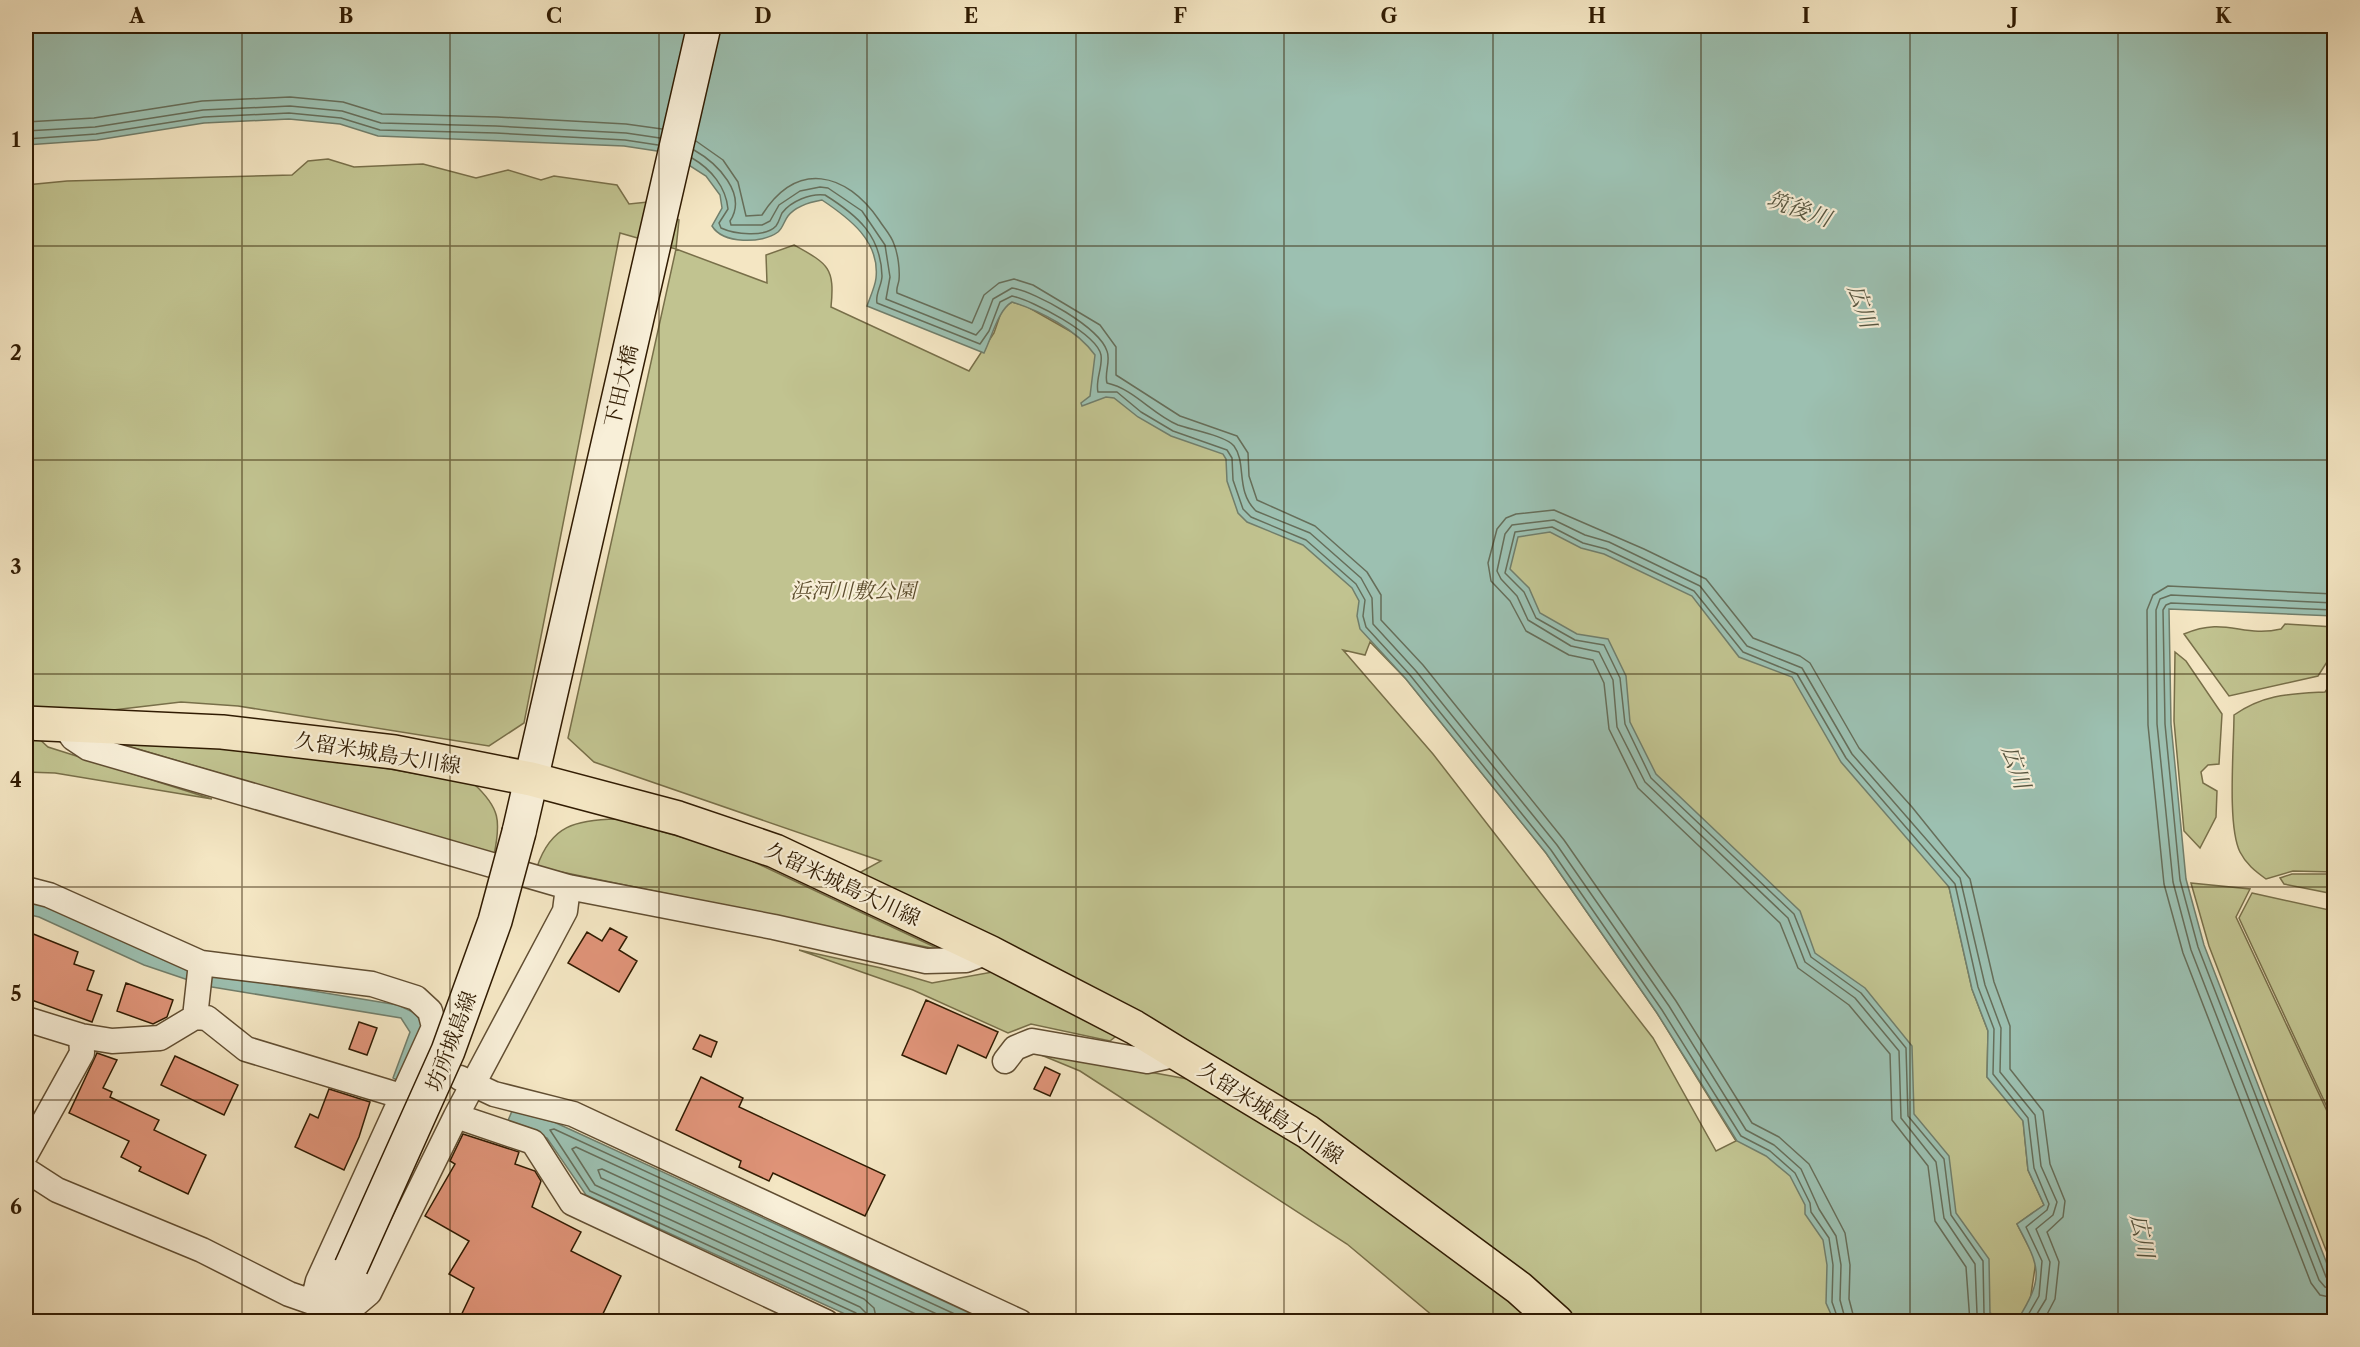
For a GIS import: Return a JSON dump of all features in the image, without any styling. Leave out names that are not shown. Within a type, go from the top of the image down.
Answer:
[{"type":"main road","name":"下田大橋","points":[[534,763],[704,26]]},
{"type":"main road","name":"久留米城島大川線","points":[[26,723],[289,738],[394,753],[534,763],[678,818],[775,851],[988,952],[1134,1027],[1308,1132],[1519,1288],[1557,1322]]},
{"type":"main road","name":"坊所城島線","points":[[324,1311],[351,1267],[448,1051],[495,921],[519,832],[534,763]]},
{"type":"street","points":[[63,724],[73,738],[88,748],[568,887],[774,927],[926,961],[966,960],[988,952]]},
{"type":"street","points":[[26,1170],[57,1190],[202,1250],[324,1311],[356,1304],[369,1293],[456,1116],[564,911],[568,887]]},
{"type":"street","points":[[26,889],[49,895],[201,963],[372,984],[416,998],[430,1011],[434,1027],[318,1281],[324,1311]]},
{"type":"street","points":[[195,1017],[201,963]]},
{"type":"street","points":[[26,1019],[81,1036],[112,1041],[160,1038],[195,1017],[207,1018],[246,1049],[404,1097]]},
{"type":"street","points":[[26,1154],[82,1053],[81,1036]]},
{"type":"street","points":[[1005,1061],[1015,1048],[1032,1041],[1147,1061],[1178,1054]]},
{"type":"street","points":[[421,1056],[472,1085],[494,1094],[573,1114],[1020,1322]]},
{"type":"street","points":[[456,1116],[533,1142],[572,1203],[826,1322]]},
{"type":"green space","points":[[328,159],[354,167],[423,164],[476,178],[508,170],[541,180],[554,176],[617,185],[629,204],[648,202],[679,220],[676,249],[620,233],[524,723],[489,746],[238,706],[181,702],[96,712],[26,711],[26,185],[67,181],[292,175],[308,161]]},
{"type":"green space","name":"浜河川敷公園","points":[[794,245],[815,257],[827,268],[832,283],[831,307],[969,371],[994,333],[1003,307],[1012,302],[1026,306],[1084,339],[1504,664],[1509,472],[1784,605],[1949,887],[1972,989],[1988,1031],[1987,1077],[2023,1120],[2028,1170],[2044,1205],[2017,1224],[2036,1261],[2027,1321],[1575,1321],[1508,1261],[859,873],[881,861],[594,762],[568,738],[676,249],[767,283],[766,255]],"holes":[[[1370,642],[1406,679],[1546,853],[1657,1013],[1736,1141],[1716,1151],[1653,1038],[1433,754],[1343,650],[1365,655]]]},
{"type":"green space","points":[[2285,624],[2334,627],[2334,651],[2318,676],[2229,696],[2184,634],[2211,627],[2267,631],[2281,629]]},
{"type":"green space","points":[[2175,652],[2186,661],[2222,714],[2219,764],[2208,765],[2201,772],[2203,783],[2217,791],[2216,817],[2200,848],[2184,831],[2174,721]]},
{"type":"green space","points":[[2334,679],[2334,872],[2293,871],[2266,879],[2245,860],[2236,840],[2232,806],[2234,715],[2256,703],[2277,696],[2325,692]]},
{"type":"green space","points":[[26,736],[36,736],[48,747],[212,799],[55,773],[26,772]]},
{"type":"green space","points":[[101,738],[288,751],[474,784],[494,808],[498,824],[494,855]]},
{"type":"green space","points":[[617,819],[731,851],[941,950],[537,867],[550,842],[567,828],[589,821]]},
{"type":"green space","points":[[2292,874],[2334,874],[2334,894],[2284,884],[2280,878]]},
{"type":"green space","points":[[2191,883],[2250,889],[2236,917],[2334,1126],[2334,1271],[2209,946]]},
{"type":"green space","points":[[2252,893],[2334,911],[2334,1122],[2239,918]]},
{"type":"green space","points":[[799,950],[881,968],[932,983],[998,971],[1120,1033],[1110,1041],[1031,1024],[1008,1033],[913,990]]},
{"type":"green space","points":[[1029,1050],[1193,1080],[1323,1158],[1537,1321],[1439,1321],[1347,1244],[1080,1071]]},
{"type":"water","points":[[26,26],[2334,26],[2334,616],[2169,609],[2171,724],[2186,879],[2204,945],[2334,1282],[2334,1321],[2017,1321],[2032,1294],[2036,1273],[2031,1252],[2017,1224],[2044,1205],[2028,1170],[2023,1121],[1987,1077],[1988,1031],[1972,989],[1949,887],[1841,762],[1792,677],[1739,657],[1692,596],[1604,554],[1581,548],[1550,532],[1518,537],[1510,569],[1529,588],[1540,613],[1577,634],[1608,639],[1626,676],[1630,722],[1656,774],[1800,911],[1815,953],[1865,988],[1912,1046],[1914,1114],[1949,1156],[1956,1213],[1989,1259],[1990,1313],[2006,1321],[1834,1321],[1826,1303],[1827,1265],[1823,1240],[1805,1214],[1805,1205],[1790,1176],[1766,1156],[1737,1141],[1657,1013],[1546,853],[1406,679],[1360,629],[1357,616],[1359,601],[1352,588],[1303,545],[1247,522],[1238,513],[1227,481],[1226,459],[1223,454],[1171,436],[1138,417],[1114,398],[1106,397],[1082,406],[1081,403],[1090,396],[1095,355],[1079,337],[1058,322],[1012,302],[999,317],[984,353],[867,306],[876,278],[873,253],[861,232],[842,215],[822,200],[808,203],[788,216],[780,230],[771,236],[753,240],[733,239],[717,232],[712,226],[722,208],[720,195],[706,176],[670,153],[624,146],[378,136],[340,124],[289,119],[204,123],[97,140],[26,145]]},
{"type":"water","points":[[26,900],[46,905],[210,974],[398,1005],[415,1013],[423,1025],[400,1082],[393,1078],[410,1032],[401,1018],[206,986],[144,965],[39,917],[26,914]]},
{"type":"water","points":[[512,1111],[554,1122],[987,1321],[860,1321],[586,1195],[547,1138],[507,1123]]},
{"type":"building","points":[[610,928],[627,937],[619,950],[637,961],[619,992],[568,963],[587,932],[602,941]]},
{"type":"building","points":[[26,931],[78,952],[74,964],[94,971],[87,990],[102,995],[92,1022],[26,998],[26,972],[33,951],[26,948]]},
{"type":"building","points":[[126,983],[173,1000],[167,1017],[153,1024],[117,1011]]},
{"type":"building","points":[[926,1000],[998,1032],[986,1058],[958,1045],[946,1074],[902,1055]]},
{"type":"building","points":[[359,1022],[377,1028],[367,1055],[349,1049]]},
{"type":"building","points":[[700,1035],[717,1042],[711,1057],[693,1049]]},
{"type":"building","points":[[97,1053],[117,1060],[103,1088],[112,1092],[110,1097],[159,1120],[154,1130],[206,1155],[188,1194],[139,1171],[141,1167],[121,1157],[129,1141],[69,1113]]},
{"type":"building","points":[[175,1056],[238,1085],[224,1115],[161,1085]]},
{"type":"building","points":[[1045,1067],[1060,1074],[1050,1096],[1034,1089]]},
{"type":"building","points":[[701,1077],[743,1098],[739,1107],[885,1175],[865,1216],[773,1173],[769,1181],[739,1167],[741,1161],[676,1130]]},
{"type":"building","points":[[329,1089],[370,1102],[359,1137],[344,1170],[295,1147],[310,1114],[318,1118]]},
{"type":"building","points":[[463,1134],[519,1152],[515,1164],[535,1171],[541,1181],[532,1207],[581,1232],[571,1251],[621,1276],[599,1322],[458,1322],[474,1288],[449,1274],[469,1241],[425,1216],[455,1164],[450,1161]]},
{"type":"water label","name":"筑後川","points":[[1799,209]]},
{"type":"water label","name":"広川","points":[[1862,306]]},
{"type":"water label","name":"広川","points":[[2016,767]]},
{"type":"water label","name":"広川","points":[[2142,1236]]}]
